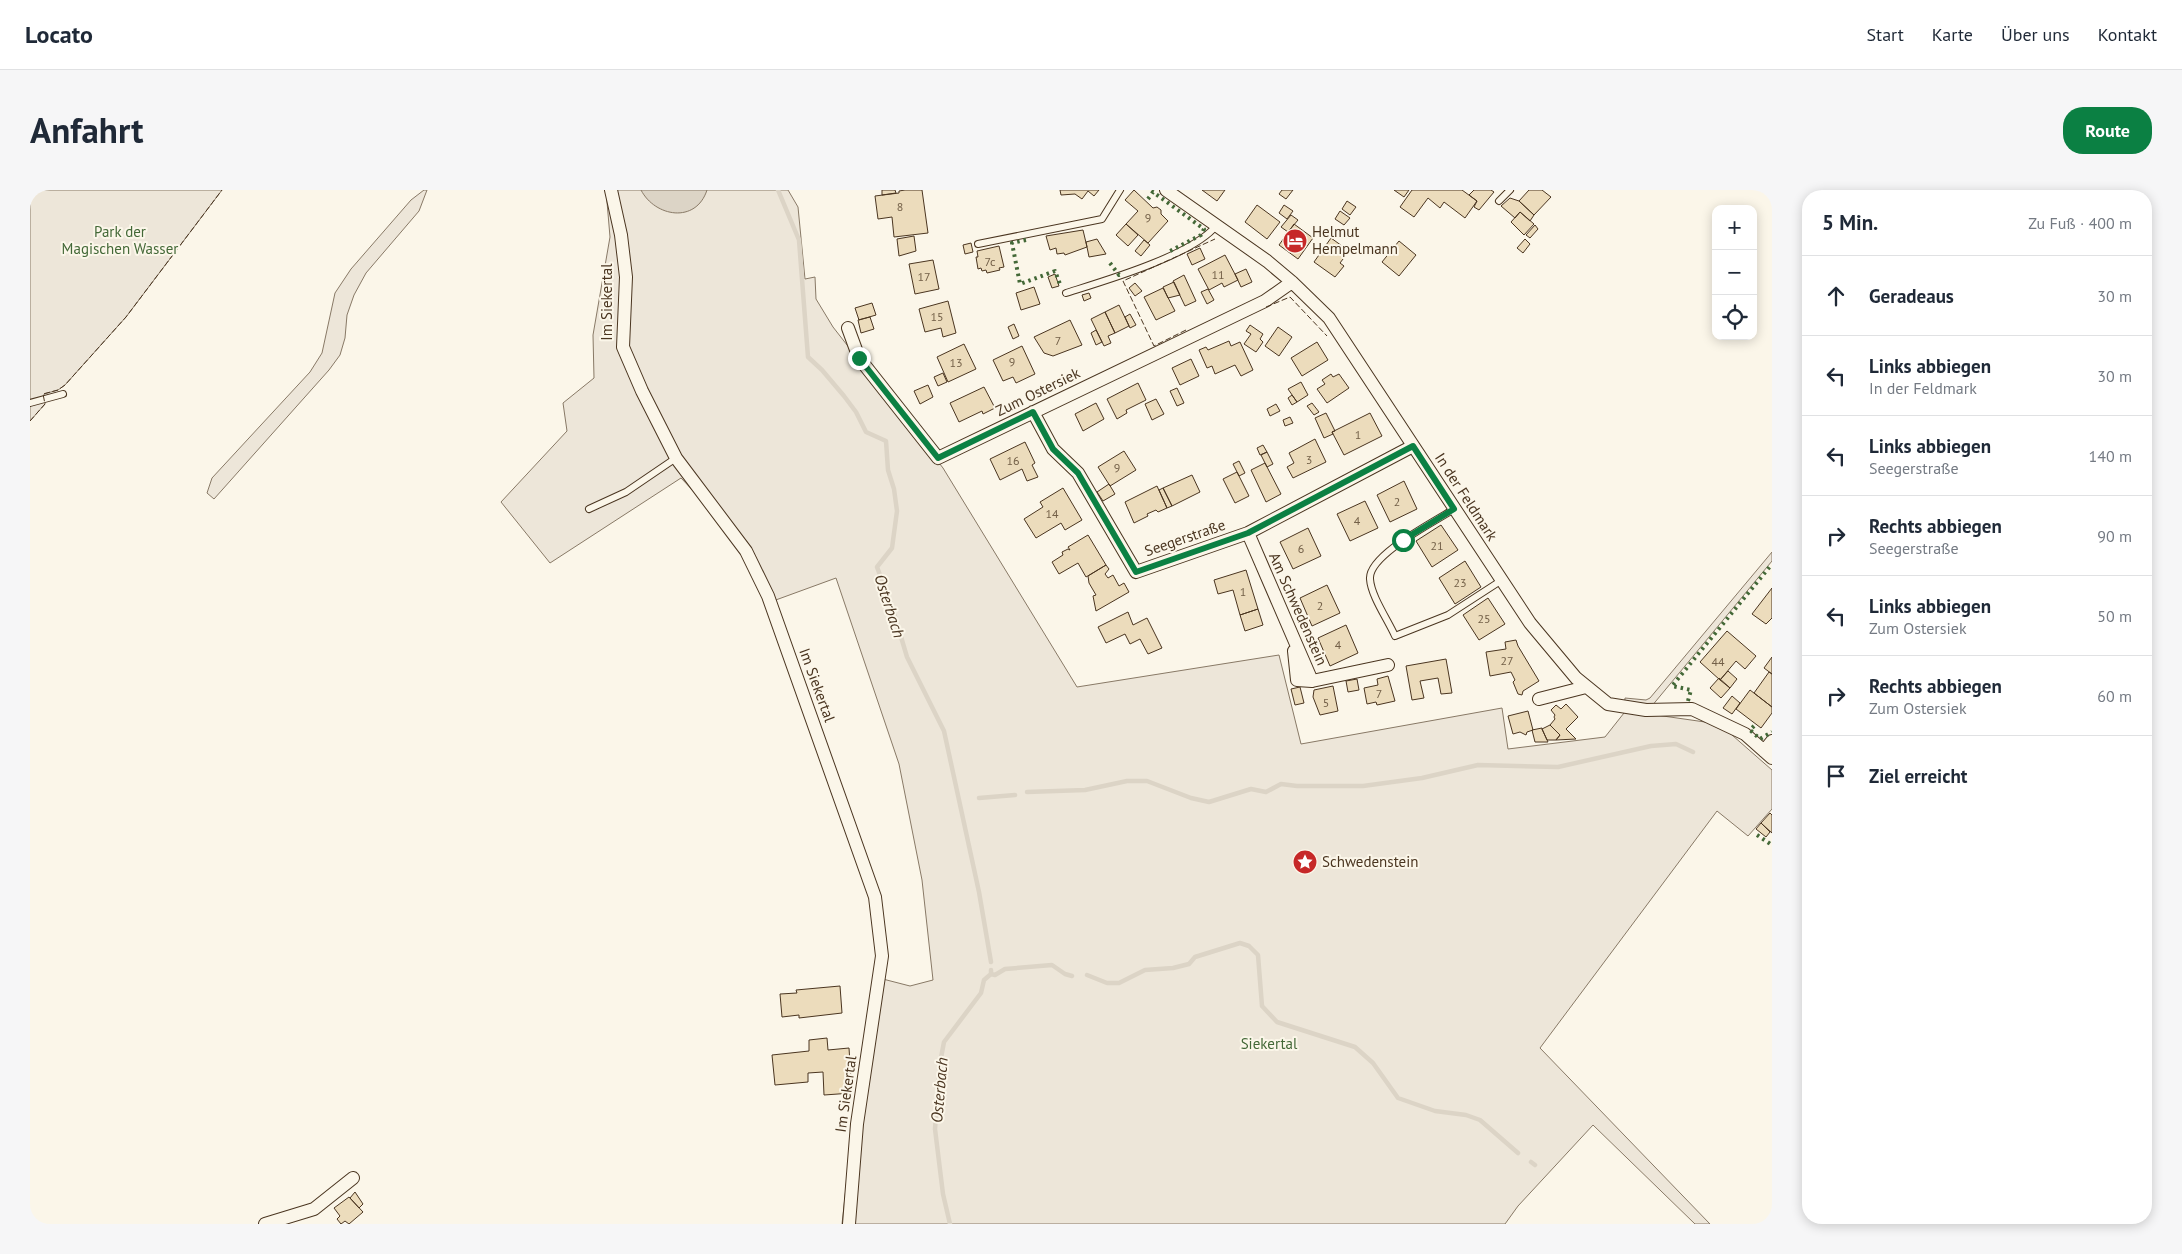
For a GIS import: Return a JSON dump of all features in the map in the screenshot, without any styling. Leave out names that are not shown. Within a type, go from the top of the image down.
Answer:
[{"type":"street","name":"Im Siekertal","points":[[611,190],[621,235],[626,277],[623,347],[642,391],[676,458],[746,551],[768,596],[875,897],[882,956],[857,1124],[850,1224]]},
{"type":"street","name":"In der Feldmark","points":[[1166,190],[1267,261],[1329,318],[1530,623],[1586,687],[1608,704],[1646,710],[1692,709],[1732,727],[1769,750]]},
{"type":"street","name":"Zum Ostersiek","points":[[848,328],[859,358],[938,458],[1265,301],[1292,282]]},
{"type":"street","name":"Seegerstraße","points":[[1033,412],[1053,449],[1078,473],[1136,572],[1248,533],[1413,446]]},
{"type":"street","name":"Am Schwedenstein","points":[[1248,533],[1312,681],[1388,665]]},
{"type":"street","points":[[1539,699],[1586,687]]},
{"type":"street","points":[[265,1224],[314,1209],[353,1178]]},
{"type":"lane","points":[[978,244],[1102,219],[1120,190]]},
{"type":"lane","points":[[1499,201],[1510,190]]},
{"type":"lane","points":[[1066,293],[1124,274],[1168,256],[1208,236],[1216,226]]},
{"type":"lane","points":[[30,403],[64,394]]},
{"type":"lane","points":[[589,509],[626,492],[676,458]]},
{"type":"lane","points":[[1454,509],[1401,542],[1383,556],[1371,572],[1370,582],[1395,636],[1448,615],[1502,580]]},
{"type":"green space","name":"Park der Magischen Wasser","points":[[30,190],[222,190],[126,317],[65,385],[58,390],[44,394],[45,404],[30,421]]},
{"type":"green space","points":[[424,190],[427,190],[419,211],[366,273],[354,295],[347,315],[345,338],[340,355],[329,370],[214,499],[207,493],[212,478],[310,372],[322,353],[335,293],[351,269],[411,200]]},
{"type":"green space","name":"Siekertal","points":[[606,190],[788,190],[798,207],[805,279],[815,277],[816,299],[833,327],[943,468],[1077,687],[1279,655],[1301,744],[1502,708],[1508,749],[1605,737],[1624,713],[1625,698],[1646,700],[1650,698],[1772,552],[1772,561],[1651,707],[1649,714],[1712,723],[1724,728],[1772,770],[1772,809],[1748,836],[1717,811],[1540,1048],[1710,1224],[1695,1224],[1593,1125],[1518,1206],[1505,1224],[842,1224],[853,1124],[875,977],[910,986],[933,980],[922,880],[899,764],[836,578],[773,601],[733,533],[681,478],[550,563],[501,502],[567,431],[563,403],[594,378],[593,335],[610,237]]},
{"type":"shaded area","points":[[641,190],[707,190],[702,201],[694,208],[685,212],[675,213],[665,211],[656,206],[647,199]]},
{"type":"building","points":[[882,190],[895,190],[896,193],[882,195]]},
{"type":"building","points":[[905,190],[922,190],[928,233],[894,237],[892,217],[878,219],[875,196],[899,193],[899,191]]},
{"type":"building","points":[[1060,190],[1099,190],[1094,196],[1088,191],[1082,199],[1075,194],[1061,195]]},
{"type":"building","points":[[1134,190],[1153,208],[1157,207],[1161,210],[1161,214],[1168,221],[1148,243],[1126,224],[1138,211],[1125,200]]},
{"type":"building","points":[[1202,190],[1225,190],[1217,201]]},
{"type":"building","points":[[1282,190],[1293,190],[1286,199],[1279,194]]},
{"type":"building","points":[[1394,190],[1409,190],[1404,197]]},
{"type":"building","points":[[1412,190],[1462,190],[1477,201],[1465,218],[1444,202],[1440,208],[1428,198],[1414,217],[1400,207]]},
{"type":"building","points":[[1474,190],[1491,190],[1494,192],[1479,210],[1474,207],[1477,201],[1469,195]]},
{"type":"building","points":[[1529,190],[1542,190],[1551,197],[1534,215],[1519,201]]},
{"type":"building","points":[[1510,198],[1519,201],[1534,215],[1530,221],[1520,212],[1515,218],[1501,206]]},
{"type":"building","points":[[1347,201],[1356,207],[1350,215],[1342,209]]},
{"type":"building","points":[[1257,205],[1280,222],[1267,239],[1245,222]]},
{"type":"building","points":[[1284,205],[1293,211],[1287,219],[1279,213]]},
{"type":"building","points":[[1340,211],[1350,218],[1344,225],[1335,219]]},
{"type":"building","points":[[1520,212],[1534,224],[1524,235],[1511,222]]},
{"type":"building","points":[[1291,215],[1298,220],[1288,232],[1281,227]]},
{"type":"building","points":[[1126,224],[1138,235],[1128,246],[1116,235]]},
{"type":"building","points":[[1294,224],[1313,238],[1298,259],[1279,245]]},
{"type":"building","points":[[1535,225],[1538,229],[1530,238],[1526,235]]},
{"type":"building","points":[[1083,230],[1087,247],[1065,255],[1064,253],[1057,254],[1056,248],[1050,250],[1046,236]]},
{"type":"building","points":[[914,236],[916,251],[899,256],[897,239]]},
{"type":"building","points":[[1331,238],[1349,251],[1340,263],[1344,266],[1335,277],[1314,262]]},
{"type":"building","points":[[1097,239],[1106,254],[1089,257],[1086,242]]},
{"type":"building","points":[[1525,239],[1530,244],[1523,253],[1517,248]]},
{"type":"building","points":[[1144,240],[1150,245],[1141,256],[1135,251]]},
{"type":"building","points":[[1399,241],[1416,255],[1399,276],[1382,262]]},
{"type":"building","points":[[971,243],[973,252],[965,254],[963,245]]},
{"type":"building","points":[[999,246],[1004,267],[987,273],[986,270],[978,269],[977,251]]},
{"type":"building","points":[[1200,248],[1205,259],[1192,265],[1187,254]]},
{"type":"building","points":[[1225,255],[1238,280],[1224,287],[1222,283],[1209,290],[1198,269]]},
{"type":"building","points":[[933,260],[939,289],[915,294],[909,264]]},
{"type":"building","points":[[1246,269],[1252,282],[1241,287],[1235,274]]},
{"type":"building","points":[[1055,274],[1059,286],[1052,288],[1048,277]]},
{"type":"building","points":[[1184,275],[1196,301],[1185,306],[1173,281]]},
{"type":"building","points":[[1174,282],[1180,295],[1168,298],[1163,287]]},
{"type":"building","points":[[1135,283],[1142,291],[1135,296],[1129,288]]},
{"type":"building","points":[[1034,287],[1040,304],[1021,310],[1016,293]]},
{"type":"building","points":[[1163,288],[1175,311],[1156,320],[1144,297]]},
{"type":"building","points":[[1208,289],[1214,300],[1207,304],[1201,292]]},
{"type":"building","points":[[1089,293],[1091,298],[1084,301],[1082,295]]},
{"type":"building","points":[[948,301],[956,333],[943,337],[941,328],[925,332],[919,309]]},
{"type":"building","points":[[872,303],[876,315],[859,320],[855,308]]},
{"type":"building","points":[[1119,305],[1129,326],[1115,333],[1105,312]]},
{"type":"building","points":[[1105,312],[1115,333],[1108,336],[1111,343],[1104,346],[1091,319]]},
{"type":"building","points":[[1130,314],[1136,325],[1130,328],[1125,317]]},
{"type":"building","points":[[870,317],[874,329],[861,333],[858,320]]},
{"type":"building","points":[[1070,320],[1082,345],[1053,356],[1044,353],[1034,337]]},
{"type":"building","points":[[1014,324],[1019,336],[1013,339],[1008,327]]},
{"type":"building","points":[[1250,325],[1263,334],[1260,339],[1263,342],[1256,352],[1244,344],[1251,334],[1246,331]]},
{"type":"building","points":[[1278,327],[1292,337],[1279,356],[1265,346]]},
{"type":"building","points":[[1096,330],[1102,342],[1096,345],[1091,333]]},
{"type":"building","points":[[1229,341],[1231,346],[1240,342],[1253,370],[1241,376],[1235,365],[1215,374],[1212,366],[1207,368],[1199,350],[1206,347],[1208,350]]},
{"type":"building","points":[[1317,342],[1328,360],[1302,376],[1291,358]]},
{"type":"building","points":[[964,344],[976,369],[948,382],[937,357]]},
{"type":"building","points":[[1022,346],[1035,374],[1016,383],[1013,377],[1003,381],[993,360]]},
{"type":"building","points":[[1191,359],[1199,376],[1180,385],[1172,368]]},
{"type":"building","points":[[943,373],[947,382],[938,386],[934,377]]},
{"type":"building","points":[[1331,374],[1333,377],[1339,374],[1349,388],[1327,403],[1317,389],[1325,384],[1322,380]]},
{"type":"building","points":[[1301,382],[1308,395],[1297,402],[1288,389]]},
{"type":"building","points":[[1138,383],[1146,400],[1126,410],[1127,413],[1117,419],[1107,399]]},
{"type":"building","points":[[928,385],[933,397],[920,404],[914,391]]},
{"type":"building","points":[[984,387],[995,408],[983,414],[982,411],[959,422],[950,403]]},
{"type":"building","points":[[1177,388],[1184,403],[1177,406],[1170,391]]},
{"type":"building","points":[[1292,395],[1297,402],[1292,405],[1288,398]]},
{"type":"building","points":[[1156,399],[1164,414],[1152,420],[1145,404]]},
{"type":"building","points":[[1096,403],[1104,419],[1083,431],[1075,414]]},
{"type":"building","points":[[1312,403],[1319,412],[1314,415],[1307,406]]},
{"type":"building","points":[[1276,404],[1280,411],[1270,416],[1267,409]]},
{"type":"building","points":[[1326,413],[1335,431],[1324,438],[1315,418]]},
{"type":"building","points":[[1370,413],[1382,436],[1344,455],[1332,432]]},
{"type":"building","points":[[1290,417],[1293,423],[1285,426],[1283,420]]},
{"type":"building","points":[[1315,439],[1326,462],[1293,478],[1287,467],[1294,463],[1289,453]]},
{"type":"building","points":[[1025,442],[1035,463],[1032,465],[1038,477],[1027,481],[1022,469],[1000,480],[990,459]]},
{"type":"building","points":[[1263,445],[1267,452],[1260,455],[1257,448]]},
{"type":"building","points":[[1124,451],[1136,470],[1110,486],[1098,467]]},
{"type":"building","points":[[1267,452],[1273,464],[1267,467],[1261,455]]},
{"type":"building","points":[[1239,461],[1245,473],[1239,476],[1233,464]]},
{"type":"building","points":[[1265,463],[1281,494],[1266,502],[1251,470]]},
{"type":"building","points":[[1237,472],[1249,496],[1235,503],[1223,479]]},
{"type":"building","points":[[1192,475],[1200,492],[1172,506],[1163,488]]},
{"type":"building","points":[[1404,481],[1417,509],[1390,522],[1377,495]]},
{"type":"building","points":[[1109,484],[1115,494],[1103,501],[1097,492]]},
{"type":"building","points":[[1157,486],[1167,508],[1147,514],[1148,516],[1134,523],[1125,502]]},
{"type":"building","points":[[1063,488],[1082,520],[1065,530],[1061,523],[1036,538],[1024,519],[1043,507],[1040,502]]},
{"type":"building","points":[[1163,488],[1172,506],[1167,508],[1159,490]]},
{"type":"building","points":[[1365,501],[1378,528],[1350,541],[1337,514]]},
{"type":"building","points":[[1441,525],[1458,550],[1432,567],[1416,541]]},
{"type":"building","points":[[1308,528],[1321,556],[1293,569],[1280,542]]},
{"type":"building","points":[[1088,535],[1106,565],[1086,577],[1078,563],[1059,574],[1052,562],[1063,555],[1062,552],[1070,550],[1068,547]]},
{"type":"building","points":[[1465,561],[1481,587],[1455,604],[1439,578]]},
{"type":"building","points":[[1106,565],[1109,569],[1105,574],[1108,578],[1113,575],[1119,586],[1124,583],[1129,592],[1096,611],[1093,596],[1096,595],[1089,583],[1088,576]]},
{"type":"building","points":[[1246,570],[1258,609],[1240,615],[1233,590],[1218,594],[1214,580]]},
{"type":"building","points":[[1327,585],[1340,613],[1312,626],[1300,598]]},
{"type":"building","points":[[1772,588],[1772,618],[1766,624],[1752,614]]},
{"type":"building","points":[[1488,598],[1505,624],[1479,640],[1463,615]]},
{"type":"building","points":[[1258,609],[1263,625],[1245,631],[1240,615]]},
{"type":"building","points":[[1128,612],[1133,625],[1147,618],[1162,648],[1148,654],[1140,639],[1130,644],[1125,634],[1106,643],[1098,627]]},
{"type":"building","points":[[1346,625],[1358,653],[1330,666],[1318,638]]},
{"type":"building","points":[[1727,631],[1756,656],[1745,669],[1736,661],[1720,680],[1700,662]]},
{"type":"building","points":[[1516,640],[1539,681],[1523,691],[1522,695],[1518,694],[1511,672],[1490,676],[1486,652],[1506,649],[1505,642]]},
{"type":"building","points":[[1772,657],[1772,674],[1764,668]]},
{"type":"building","points":[[1446,659],[1452,693],[1441,694],[1438,678],[1420,681],[1424,698],[1412,700],[1406,666]]},
{"type":"building","points":[[1728,671],[1737,679],[1730,688],[1720,680]]},
{"type":"building","points":[[1769,672],[1772,674],[1772,707],[1754,693]]},
{"type":"building","points":[[1388,676],[1395,701],[1377,705],[1376,702],[1367,704],[1364,688],[1378,685],[1377,679]]},
{"type":"building","points":[[1719,678],[1730,688],[1721,698],[1710,688]]},
{"type":"building","points":[[1357,679],[1359,690],[1348,692],[1346,681]]},
{"type":"building","points":[[1333,686],[1338,711],[1320,715],[1313,697],[1314,690]]},
{"type":"building","points":[[1300,687],[1304,703],[1295,705],[1291,689]]},
{"type":"building","points":[[1750,690],[1772,707],[1772,713],[1761,728],[1736,709]]},
{"type":"building","points":[[1732,696],[1740,703],[1732,714],[1723,708]]},
{"type":"building","points":[[1566,704],[1578,717],[1566,729],[1576,739],[1556,740],[1560,735],[1550,725],[1555,719],[1555,715],[1551,710],[1556,705],[1561,709]]},
{"type":"building","points":[[1528,711],[1533,730],[1527,732],[1526,735],[1520,732],[1513,734],[1508,716]]},
{"type":"building","points":[[1550,725],[1560,735],[1556,740],[1547,740],[1542,729]]},
{"type":"building","points":[[1542,728],[1548,742],[1535,742],[1532,730]]},
{"type":"building","points":[[1770,813],[1772,815],[1772,833],[1761,823]]},
{"type":"building","points":[[1761,823],[1770,832],[1766,837],[1756,829]]},
{"type":"building","points":[[840,986],[842,1013],[799,1018],[799,1015],[782,1017],[780,994],[797,993],[796,990]]},
{"type":"building","points":[[827,1038],[828,1050],[849,1048],[852,1093],[824,1095],[823,1072],[808,1073],[808,1082],[775,1085],[772,1055],[809,1051],[809,1040]]},
{"type":"building","points":[[355,1192],[363,1204],[359,1208],[350,1198]]},
{"type":"building","points":[[349,1197],[363,1212],[349,1224],[345,1221],[341,1224],[337,1219],[340,1216],[334,1208]]},
{"type":"waterway","name":"Osterbach","points":[[778,190],[799,240],[808,357],[844,396],[856,412],[866,432],[886,441],[888,470],[894,489],[897,511],[892,548],[877,567],[893,610],[907,657],[944,731],[979,892],[991,962]]},
{"type":"waterway","points":[[1027,792],[1085,790],[1127,781],[1147,781],[1191,798],[1209,802],[1251,789],[1266,792],[1281,784],[1297,786],[1363,786],[1422,778],[1478,765],[1558,767],[1651,746],[1676,744],[1693,752]]},
{"type":"waterway","points":[[979,798],[1015,795]]},
{"type":"waterway","points":[[1087,975],[1107,983],[1119,983],[1145,970],[1173,968],[1189,964],[1195,957],[1240,943],[1249,946],[1258,955],[1262,1006],[1277,1022],[1355,1047],[1373,1063],[1398,1098],[1435,1111],[1466,1115],[1480,1120],[1518,1153]]},
{"type":"waterway","points":[[991,974],[995,975],[1005,969],[1052,965],[1065,974],[1072,976]]},
{"type":"waterway","name":"Osterbach","points":[[950,1224],[943,1194],[935,1129],[940,1063],[944,1042],[981,993],[984,980],[991,974],[991,970]]},
{"type":"waterway","points":[[1531,1162],[1535,1165]]},
{"type":"hedge","points":[[1148,199],[1153,192],[1204,229],[1201,235],[1170,251]]},
{"type":"hedge","points":[[1026,240],[1012,243],[1020,284],[1055,271],[1060,284]]},
{"type":"hedge","points":[[1110,263],[1119,275],[1121,274]]},
{"type":"hedge","points":[[1688,701],[1691,690],[1672,686],[1772,564]]},
{"type":"hedge","points":[[1754,726],[1750,730],[1760,739],[1772,732]]},
{"type":"hedge","points":[[1757,835],[1772,845]]},
{"type":"fence","points":[[30,421],[45,404],[43,394],[58,390],[65,385],[126,317],[222,190]]},
{"type":"fence","points":[[1186,330],[1154,346],[1123,281],[1215,239]]},
{"type":"fence","points":[[1266,307],[1290,297],[1327,336]]},
{"type":"place","name":"Helmut Hempelmann","points":[[1295,241]]},
{"type":"place","name":"Schwedenstein","points":[[1305,862]]},
{"type":"route","points":[[859,358],[938,458],[1033,412],[1053,449],[1078,473],[1136,572],[1248,533],[1312,501],[1413,446],[1454,509],[1403,540]]}]
